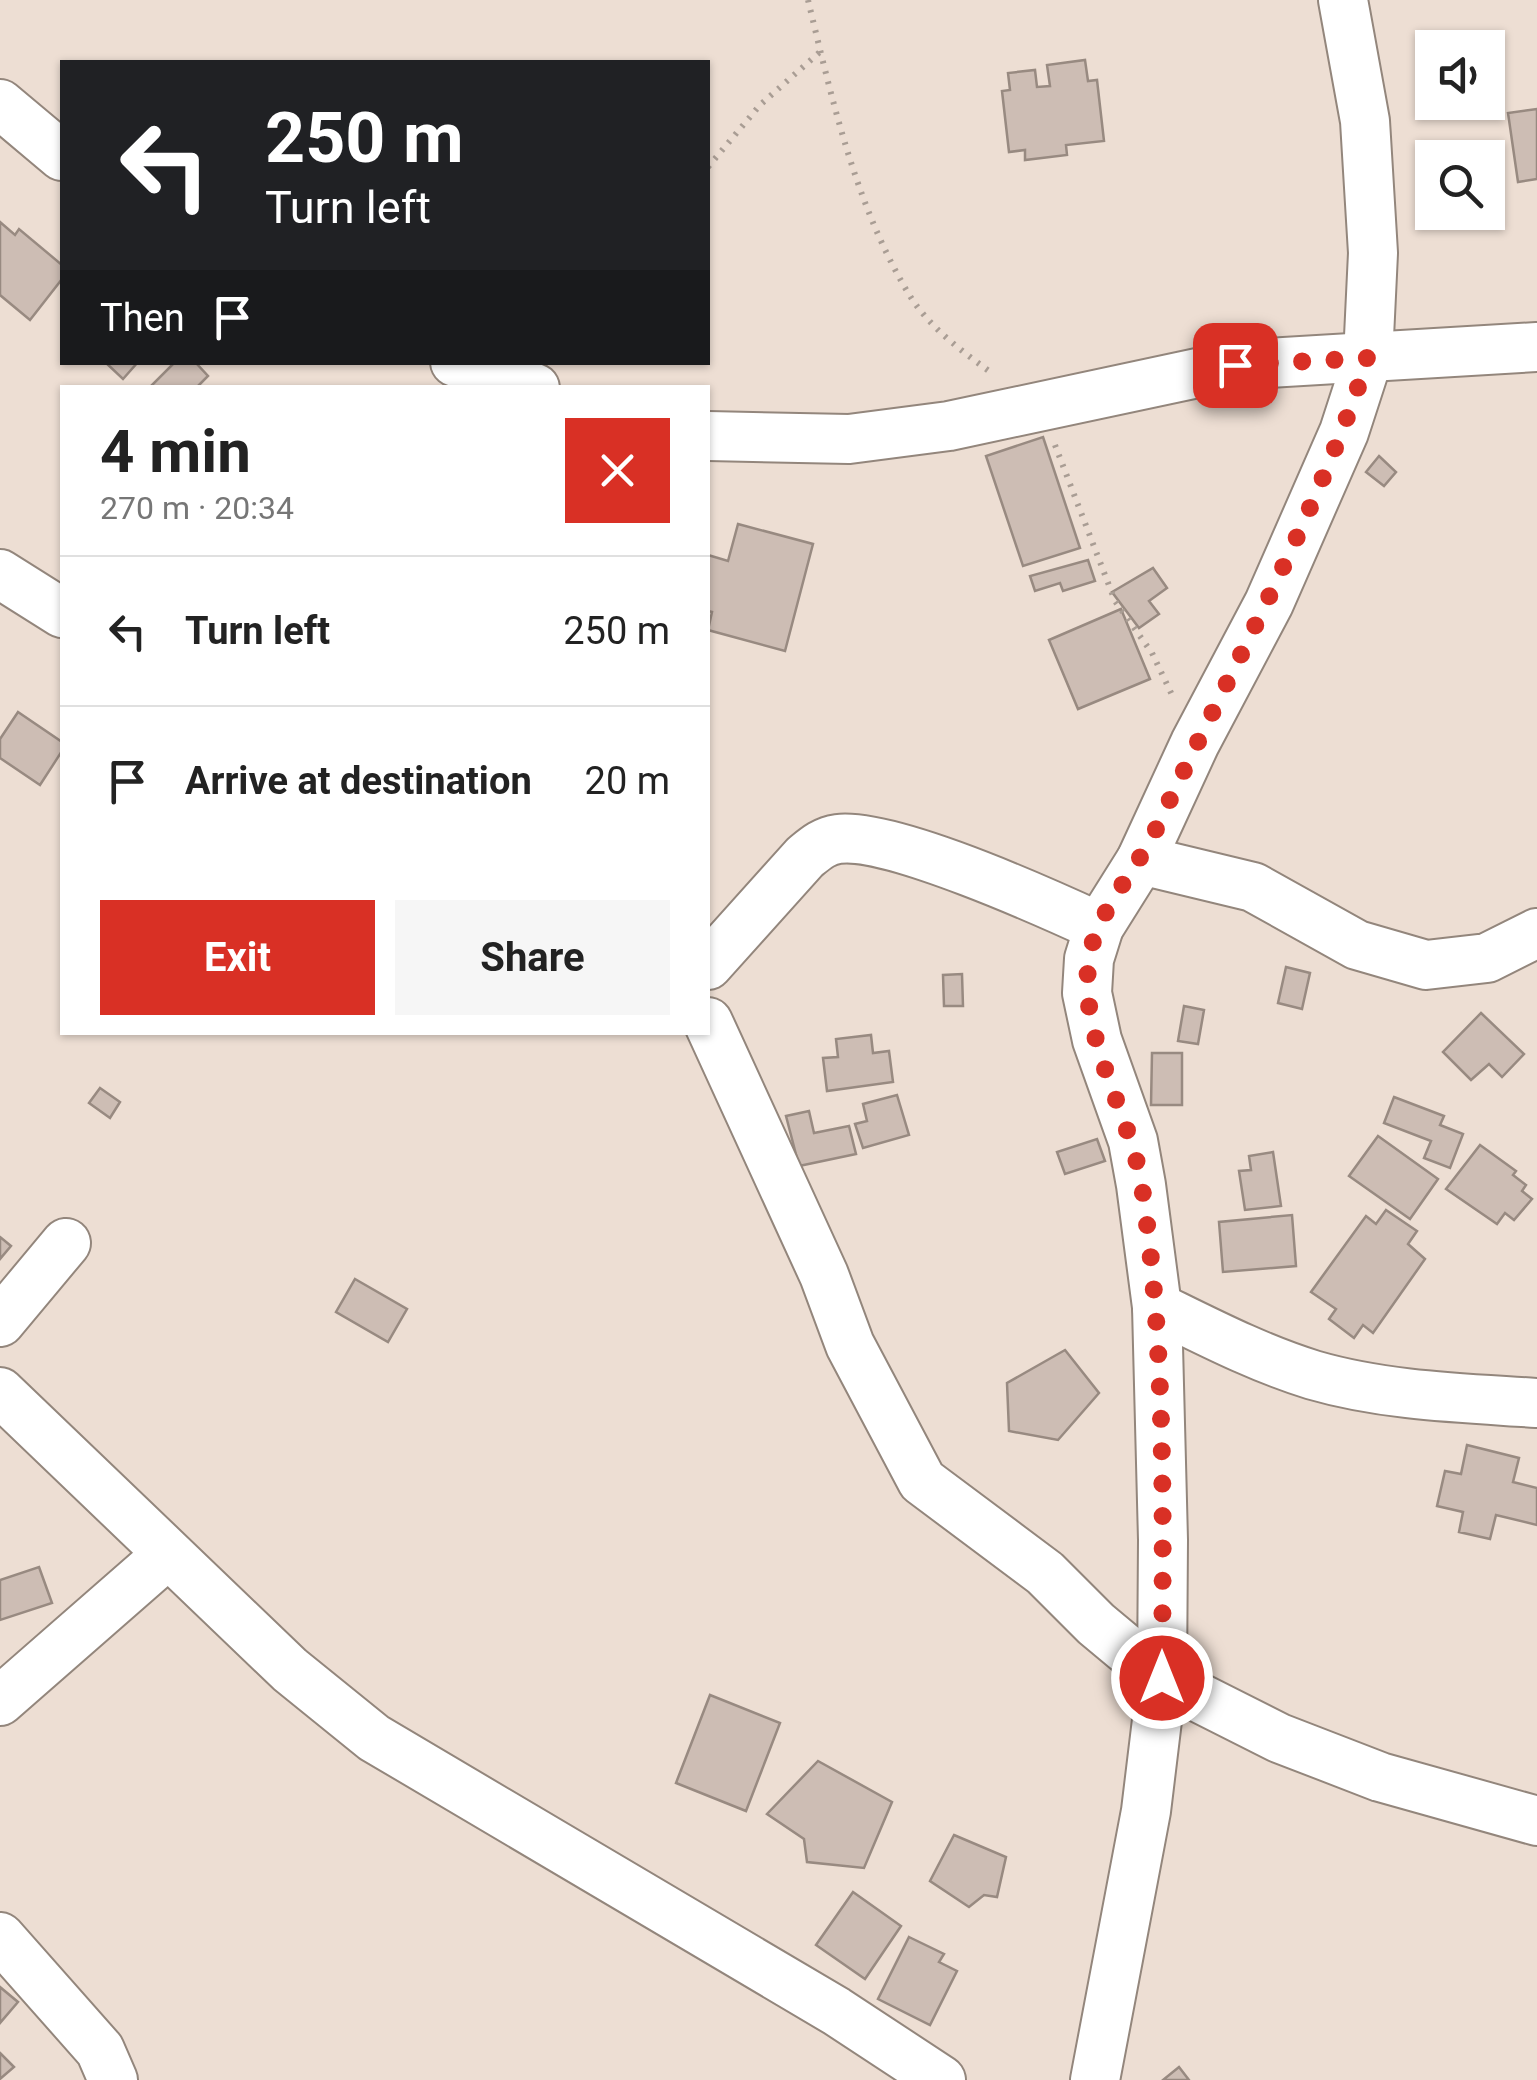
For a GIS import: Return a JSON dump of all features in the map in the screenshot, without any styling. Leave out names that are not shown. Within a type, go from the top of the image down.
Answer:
[{"type":"street","points":[[1096,2080],[1146,1811],[1162,1678],[1156,1307],[1133,1141],[1097,1040],[1087,992],[1089,959],[1100,926],[1141,860],[1194,743],[1269,603],[1344,432],[1368,358],[1374,253],[1366,140],[1343,0]]},
{"type":"street","points":[[0,104],[60,154]]},
{"type":"street","points":[[710,436],[849,439],[949,426],[1235,365],[1537,347]]},
{"type":"street","points":[[464,365],[526,385]]},
{"type":"street","points":[[0,574],[60,612]]},
{"type":"street","points":[[710,962],[805,857],[822,843],[841,838],[868,841],[942,864],[1100,926]]},
{"type":"street","points":[[1141,860],[1253,887],[1356,946],[1426,965],[1486,958],[1537,933]]},
{"type":"street","points":[[710,1026],[824,1275],[850,1345],[922,1481],[1045,1573],[1096,1624],[1162,1678],[1279,1738],[1380,1778],[1537,1821]]},
{"type":"street","points":[[0,1322],[66,1243]]},
{"type":"street","points":[[1156,1307],[1240,1348],[1316,1375],[1422,1395],[1537,1403]]},
{"type":"street","points":[[0,1392],[290,1670],[374,1738],[836,2011],[941,2080]]},
{"type":"street","points":[[0,1701],[168,1554]]},
{"type":"street","points":[[0,1938],[100,2050],[112,2080]]},
{"type":"path","points":[[808,0],[872,220],[911,298],[943,335],[1037,406],[1073,484],[1115,600],[1152,653],[1194,743]]},
{"type":"path","points":[[710,165],[760,105],[820,51]]},
{"type":"building","points":[[1085,60],[1088,81],[1097,80],[1104,141],[1066,145],[1067,155],[1025,160],[1025,150],[1009,152],[1002,91],[1010,90],[1008,73],[1035,70],[1037,87],[1050,86],[1047,65]]},
{"type":"building","points":[[1537,109],[1537,179],[1518,182],[1508,113]]},
{"type":"building","points":[[0,222],[15,235],[19,229],[60,263],[60,282],[30,320],[0,295]]},
{"type":"building","points":[[108,365],[135,365],[123,379]]},
{"type":"building","points":[[172,365],[198,365],[208,376],[199,385],[152,385]]},
{"type":"building","points":[[1043,437],[1080,548],[1023,566],[986,456]]},
{"type":"building","points":[[1379,456],[1396,472],[1384,486],[1366,472]]},
{"type":"building","points":[[738,524],[813,544],[785,651],[710,631],[710,556],[728,561]]},
{"type":"building","points":[[1088,560],[1095,581],[1063,591],[1060,583],[1035,591],[1030,576]]},
{"type":"building","points":[[1153,568],[1167,588],[1149,601],[1159,614],[1139,628],[1112,592]]},
{"type":"building","points":[[1121,609],[1150,679],[1078,709],[1049,640]]},
{"type":"building","points":[[18,712],[60,741],[60,754],[40,785],[0,758],[0,739]]},
{"type":"building","points":[[1286,967],[1310,973],[1302,1009],[1278,1003]]},
{"type":"building","points":[[962,974],[963,1006],[944,1006],[943,975]]},
{"type":"building","points":[[1184,1006],[1204,1010],[1198,1044],[1178,1041]]},
{"type":"building","points":[[1481,1013],[1524,1054],[1502,1077],[1489,1064],[1471,1080],[1443,1052]]},
{"type":"building","points":[[871,1035],[873,1053],[889,1051],[893,1082],[827,1091],[823,1058],[838,1057],[836,1039]]},
{"type":"building","points":[[1152,1053],[1182,1053],[1182,1105],[1151,1105]]},
{"type":"building","points":[[100,1088],[120,1102],[110,1118],[89,1103]]},
{"type":"building","points":[[897,1095],[909,1135],[863,1148],[855,1124],[867,1121],[863,1104]]},
{"type":"building","points":[[1394,1097],[1444,1116],[1440,1125],[1463,1134],[1450,1168],[1424,1158],[1431,1141],[1384,1123]]},
{"type":"building","points":[[809,1111],[814,1133],[849,1126],[856,1154],[799,1166],[786,1116]]},
{"type":"building","points":[[1378,1136],[1438,1179],[1410,1219],[1349,1176]]},
{"type":"building","points":[[1097,1139],[1105,1161],[1065,1174],[1057,1152]]},
{"type":"building","points":[[1480,1145],[1516,1171],[1513,1175],[1526,1185],[1522,1191],[1532,1199],[1514,1220],[1505,1213],[1497,1224],[1446,1189]]},
{"type":"building","points":[[1273,1152],[1281,1206],[1245,1210],[1239,1171],[1251,1170],[1249,1156]]},
{"type":"building","points":[[1386,1210],[1417,1231],[1408,1244],[1425,1259],[1373,1333],[1363,1325],[1354,1338],[1329,1319],[1336,1309],[1311,1292],[1366,1216],[1376,1224]]},
{"type":"building","points":[[1292,1215],[1296,1266],[1223,1272],[1219,1222]]},
{"type":"building","points":[[0,1237],[11,1246],[0,1259]]},
{"type":"building","points":[[355,1279],[407,1309],[388,1342],[336,1312]]},
{"type":"building","points":[[1065,1350],[1099,1393],[1058,1440],[1009,1431],[1007,1383]]},
{"type":"building","points":[[1467,1445],[1519,1458],[1513,1482],[1537,1488],[1537,1525],[1496,1515],[1490,1539],[1459,1532],[1463,1512],[1437,1506],[1445,1471],[1461,1474]]},
{"type":"building","points":[[39,1567],[52,1603],[0,1620],[0,1580]]},
{"type":"building","points":[[710,1695],[780,1723],[746,1811],[676,1783]]},
{"type":"building","points":[[818,1761],[892,1802],[864,1868],[807,1862],[804,1839],[767,1814]]},
{"type":"building","points":[[954,1835],[1006,1857],[997,1897],[984,1895],[969,1907],[930,1881]]},
{"type":"building","points":[[853,1892],[901,1926],[865,1979],[816,1945]]},
{"type":"building","points":[[909,1937],[944,1954],[939,1962],[957,1971],[930,2025],[878,1999]]},
{"type":"building","points":[[0,1987],[18,2002],[0,2023]]},
{"type":"building","points":[[0,2053],[14,2067],[0,2079]]},
{"type":"building","points":[[1179,2067],[1189,2080],[1163,2080]]},
{"type":"route","points":[[1162,1678],[1163,1540],[1156,1307],[1133,1141],[1097,1040],[1087,992],[1089,959],[1100,926],[1141,860],[1194,743],[1269,603],[1344,432],[1368,358],[1235,365]]}]
